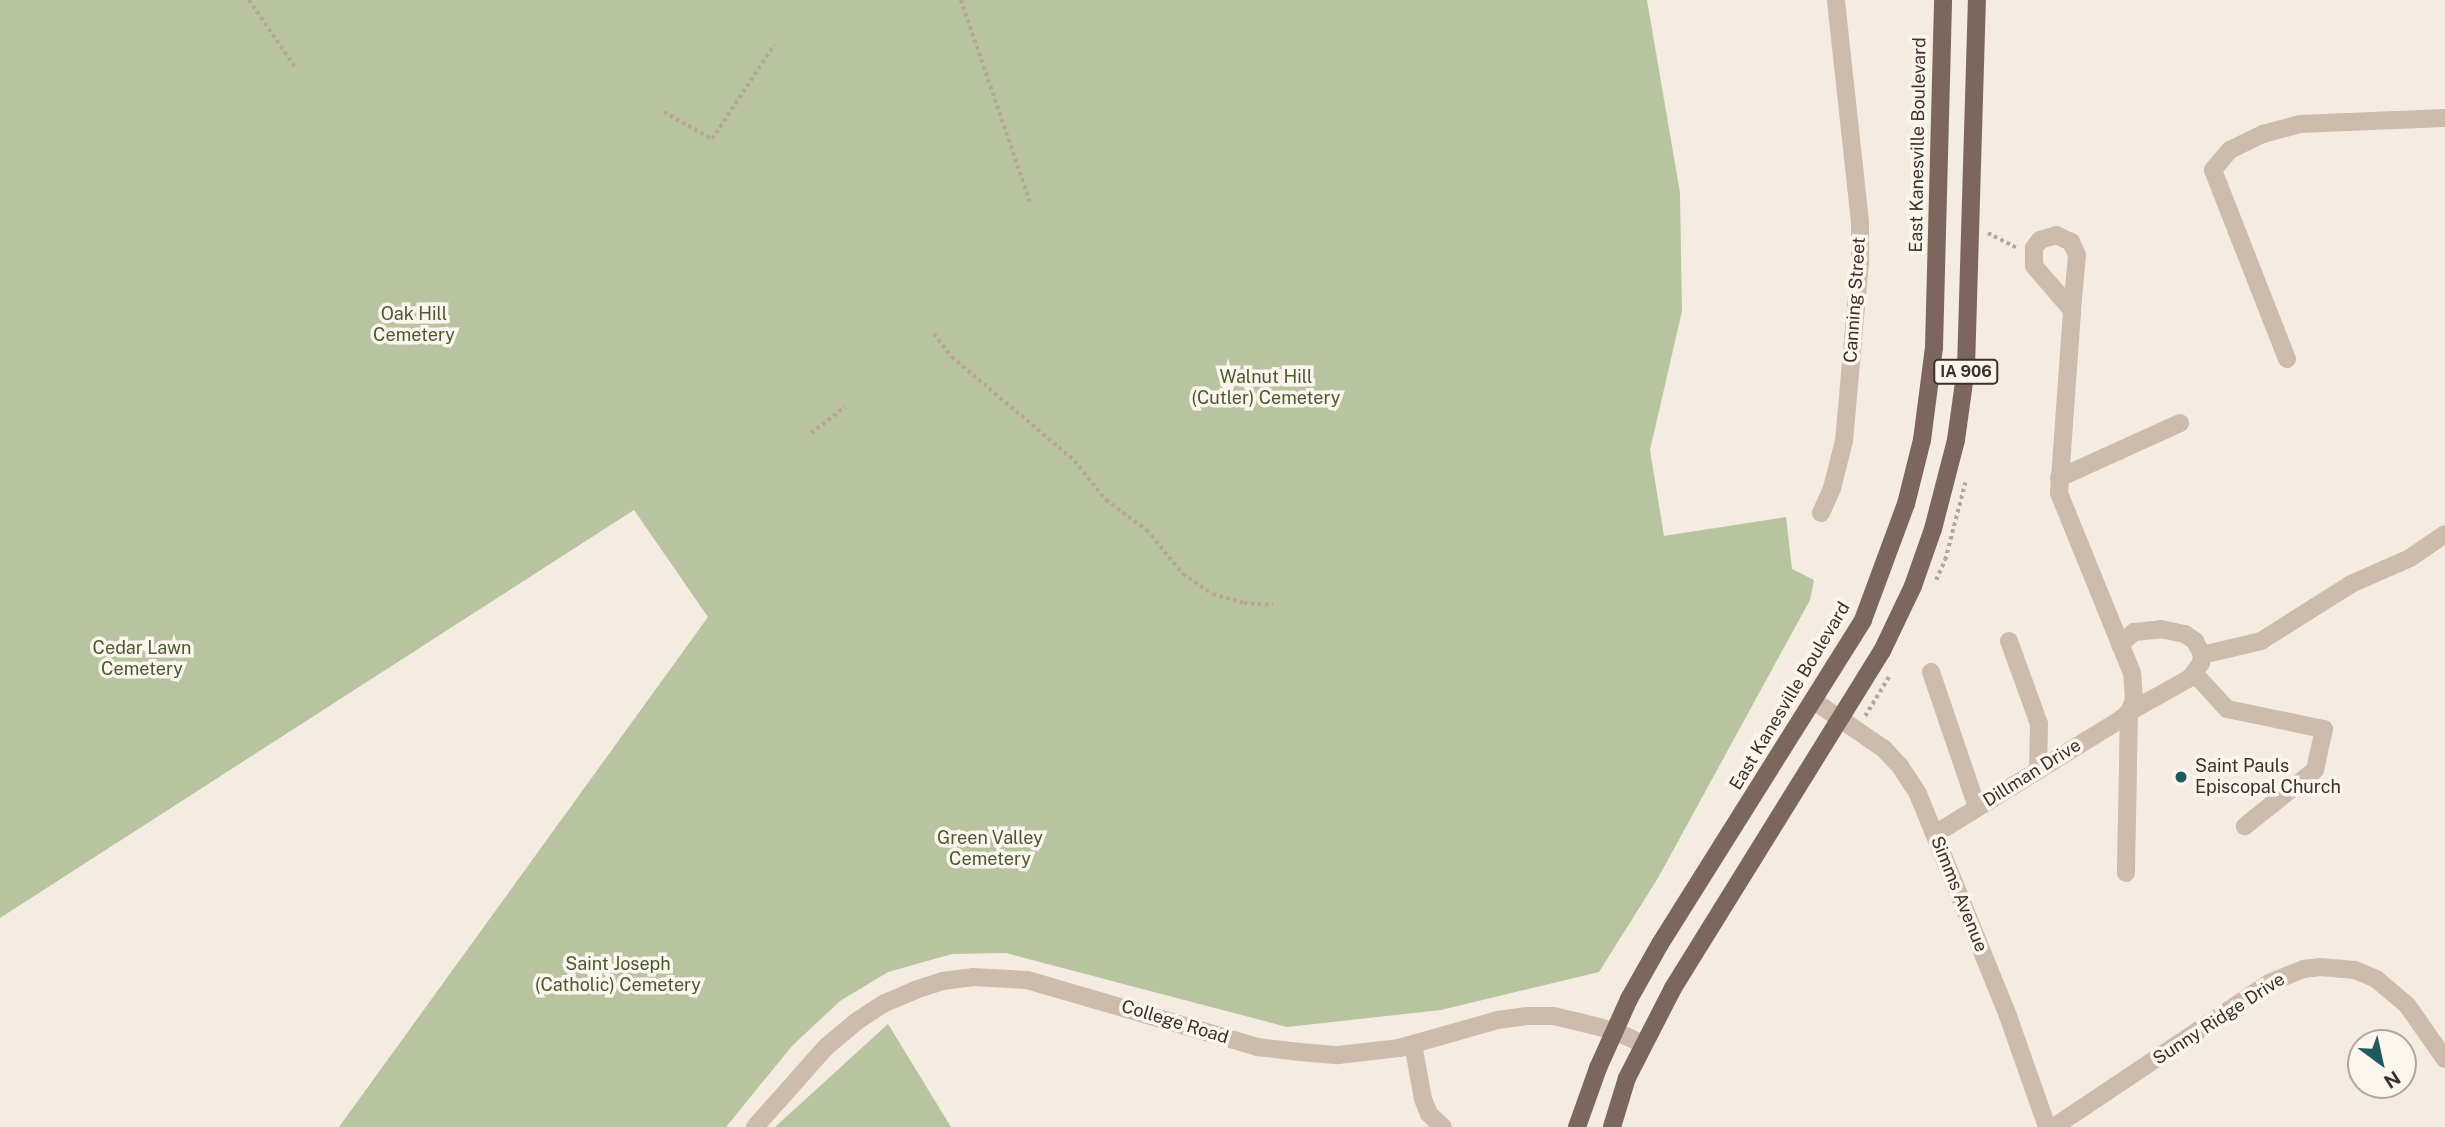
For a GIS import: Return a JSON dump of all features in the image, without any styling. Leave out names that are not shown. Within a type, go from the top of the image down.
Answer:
[{"type":"main road","name":"East Kanesville Boulevard","points":[[1577,1127],[1615,1031],[1660,944],[1863,620],[1882,575],[1906,504],[1922,440],[1934,348],[1943,0]]},
{"type":"main road","name":"IA 906","points":[[1612,1127],[1627,1078],[1643,1044],[1708,928],[1842,720],[1882,652],[1913,586],[1937,516],[1956,440],[1969,324],[1976,0]]},
{"type":"street","name":"Canning Street","points":[[1821,513],[1832,488],[1844,441],[1860,262],[1858,208],[1836,0]]},
{"type":"street","points":[[2287,359],[2213,170],[2230,150],[2263,134],[2300,124],[2445,118]]},
{"type":"street","points":[[2072,310],[2038,274],[2034,248],[2047,236],[2061,235],[2071,242],[2077,255],[2059,494],[2135,683],[2134,700],[2129,712],[2126,873]]},
{"type":"street","points":[[2059,478],[2180,424]]},
{"type":"street","points":[[2202,655],[2261,641],[2351,584],[2410,558],[2445,534]]},
{"type":"street","points":[[2120,645],[2134,632],[2161,629],[2185,634],[2195,641],[2202,655],[2195,674],[2227,709],[2324,729],[2315,770],[2245,826]]},
{"type":"street","points":[[2009,641],[2039,724],[2038,770]]},
{"type":"street","points":[[1931,672],[1977,807]]},
{"type":"street","name":"Dillman Drive","points":[[1935,834],[2129,712],[2195,674]]},
{"type":"street","name":"Simms Avenue","points":[[1814,701],[1884,749],[1900,766],[1918,794],[2008,1016],[2047,1127]]},
{"type":"street","name":"Sunny Ridge Drive","points":[[2054,1127],[2269,983],[2304,969],[2320,967],[2354,970],[2376,979],[2407,1005],[2445,1059]]},
{"type":"street","name":"College Road","points":[[754,1127],[826,1047],[857,1021],[885,1003],[915,990],[942,981],[973,977],[1027,979],[1257,1047],[1300,1052],[1338,1055],[1413,1044],[1499,1020],[1527,1016],[1553,1016],[1615,1031],[1643,1044]]},
{"type":"street","points":[[1413,1044],[1423,1099],[1429,1114],[1443,1127]]},
{"type":"path","points":[[248,0],[295,67]]},
{"type":"path","points":[[961,0],[1030,201]]},
{"type":"path","points":[[664,112],[712,139],[774,45]]},
{"type":"path","points":[[1988,233],[2033,255]]},
{"type":"path","points":[[934,334],[953,357],[1075,461],[1106,500],[1147,530],[1182,574],[1213,594],[1244,603],[1273,605]]},
{"type":"path","points":[[811,433],[845,407]]},
{"type":"green space","points":[[0,0],[1647,0],[1680,193],[1682,311],[1650,450],[1664,536],[1786,517],[1792,569],[1814,580],[1810,600],[1658,878],[1599,972],[1441,1010],[1287,1027],[1006,953],[952,954],[888,972],[840,1001],[792,1046],[726,1127],[339,1127],[708,617],[634,510],[0,918]]},
{"type":"green space","points":[[888,1024],[951,1127],[775,1127]]},
{"type":"place","name":"Saint Pauls Episcopal Church","points":[[2181,777]]},
{"type":"park label","name":"Oak Hill Cemetery","points":[[414,325]]},
{"type":"park label","name":"Walnut Hill (Cutler) Cemetery","points":[[1266,388]]},
{"type":"park label","name":"Cedar Lawn Cemetery","points":[[142,659]]},
{"type":"park label","name":"Green Valley Cemetery","points":[[990,849]]},
{"type":"park label","name":"Saint Joseph (Catholic) Cemetery","points":[[618,975]]}]
